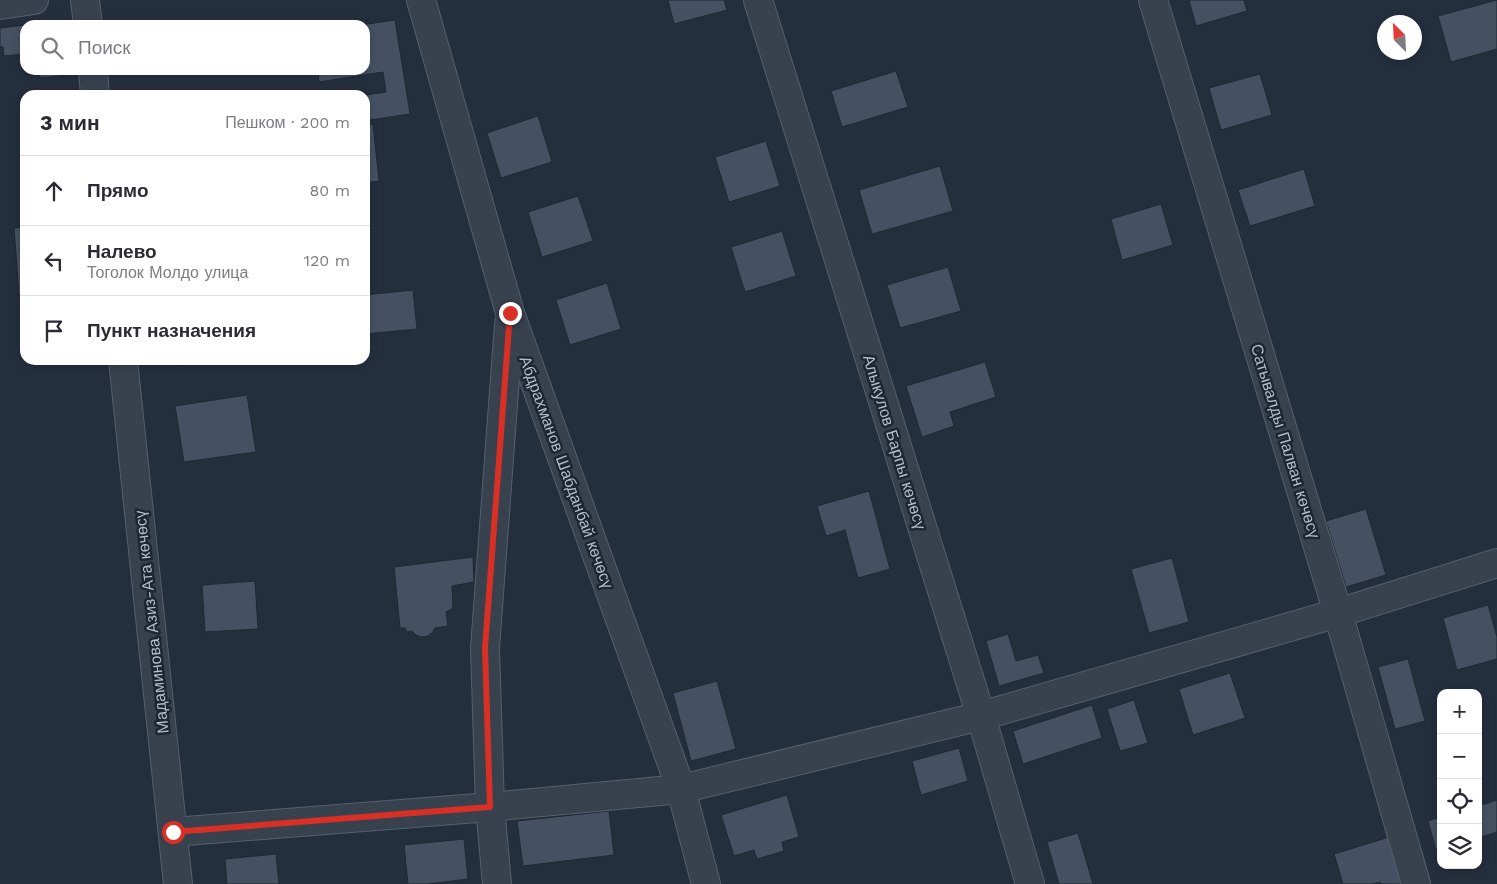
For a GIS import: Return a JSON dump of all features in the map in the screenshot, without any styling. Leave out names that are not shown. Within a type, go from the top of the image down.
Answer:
[{"type":"street","points":[[0,5],[34,0]]},
{"type":"street","points":[[85,0],[87,20]]},
{"type":"street","name":"Абдрахманов Шабданбай көчөсү","points":[[421,0],[510,313],[681,788],[706,884]]},
{"type":"street","name":"Алыкулов Барпы көчөсү","points":[[758,0],[981,716],[1030,884]]},
{"type":"street","name":"Сатывалды Палван көчөсү","points":[[1153,0],[1338,613],[1416,884]]},
{"type":"street","points":[[93,75],[95,90]]},
{"type":"street","points":[[497,884],[490,807],[485,648],[510,313]]},
{"type":"street","name":"Мадаминова Азиз-Ата көчөсү","points":[[124,365],[178,884]]},
{"type":"street","points":[[173,832],[490,807],[681,788],[981,716],[1338,613],[1497,563]]},
{"type":"building","points":[[668,0],[724,0],[727,10],[674,24]]},
{"type":"building","points":[[1189,0],[1244,0],[1247,11],[1196,26]]},
{"type":"building","points":[[1497,0],[1497,49],[1451,62],[1438,16]]},
{"type":"building","points":[[395,20],[410,114],[370,120],[370,94],[386,92],[383,72],[370,74],[370,24]]},
{"type":"building","points":[[20,26],[20,54],[4,56],[3,47],[0,47],[0,28]]},
{"type":"building","points":[[896,71],[908,107],[842,127],[831,91]]},
{"type":"building","points":[[1260,74],[1272,115],[1221,130],[1209,88]]},
{"type":"building","points":[[40,75],[69,75],[40,78]]},
{"type":"building","points":[[318,75],[364,75],[319,82]]},
{"type":"building","points":[[538,116],[552,162],[501,178],[487,133]]},
{"type":"building","points":[[370,124],[373,124],[379,181],[370,182]]},
{"type":"building","points":[[766,141],[780,186],[729,202],[715,157]]},
{"type":"building","points":[[940,166],[953,211],[872,234],[859,190]]},
{"type":"building","points":[[1304,169],[1315,206],[1250,226],[1238,190]]},
{"type":"building","points":[[578,196],[593,241],[542,257],[528,212]]},
{"type":"building","points":[[1161,204],[1173,245],[1122,260],[1111,219]]},
{"type":"building","points":[[20,227],[20,295],[19,295],[14,228]]},
{"type":"building","points":[[782,231],[796,276],[745,292],[731,247]]},
{"type":"building","points":[[948,267],[961,311],[900,328],[887,285]]},
{"type":"building","points":[[607,283],[621,329],[570,345],[556,300]]},
{"type":"building","points":[[413,290],[417,329],[370,334],[370,294]]},
{"type":"building","points":[[985,362],[996,397],[950,412],[954,426],[922,437],[906,386]]},
{"type":"building","points":[[247,395],[256,452],[184,462],[175,406]]},
{"type":"building","points":[[869,491],[890,569],[858,578],[845,530],[826,536],[817,506]]},
{"type":"building","points":[[1366,509],[1386,575],[1346,587],[1326,521]]},
{"type":"building","points":[[473,557],[474,582],[452,586],[453,608],[446,612],[448,626],[435,628],[428,636],[421,637],[412,631],[407,632],[405,628],[400,628],[394,567]]},
{"type":"building","points":[[1172,558],[1189,622],[1149,633],[1131,569]]},
{"type":"building","points":[[255,581],[258,629],[205,632],[202,585]]},
{"type":"building","points":[[1488,605],[1497,637],[1497,659],[1457,670],[1443,618]]},
{"type":"building","points":[[1008,634],[1016,661],[1038,655],[1044,673],[999,686],[986,641]]},
{"type":"building","points":[[1408,659],[1425,721],[1395,729],[1378,667]]},
{"type":"building","points":[[1230,673],[1245,718],[1193,735],[1179,689]]},
{"type":"building","points":[[717,681],[736,749],[691,761],[673,693]]},
{"type":"building","points":[[1134,700],[1148,743],[1120,751],[1107,709]]},
{"type":"building","points":[[1092,705],[1102,738],[1023,764],[1013,731]]},
{"type":"building","points":[[959,748],[968,781],[921,795],[912,761]]},
{"type":"building","points":[[787,795],[799,837],[782,842],[784,851],[757,859],[754,850],[734,856],[721,815]]},
{"type":"building","points":[[1497,800],[1497,832],[1482,837],[1482,824],[1482,805]]},
{"type":"building","points":[[609,811],[614,855],[523,866],[517,821]]},
{"type":"building","points":[[1437,818],[1437,850],[1436,850],[1428,821]]},
{"type":"building","points":[[1078,833],[1093,884],[1059,884],[1047,842]]},
{"type":"building","points":[[1389,837],[1403,884],[1381,884],[1380,882],[1372,884],[1343,884],[1334,854]]},
{"type":"building","points":[[464,839],[468,879],[427,884],[408,884],[404,845]]},
{"type":"building","points":[[276,854],[279,884],[227,884],[225,859]]},
{"type":"route","points":[[173,832],[490,807],[485,648],[510,313]]}]
